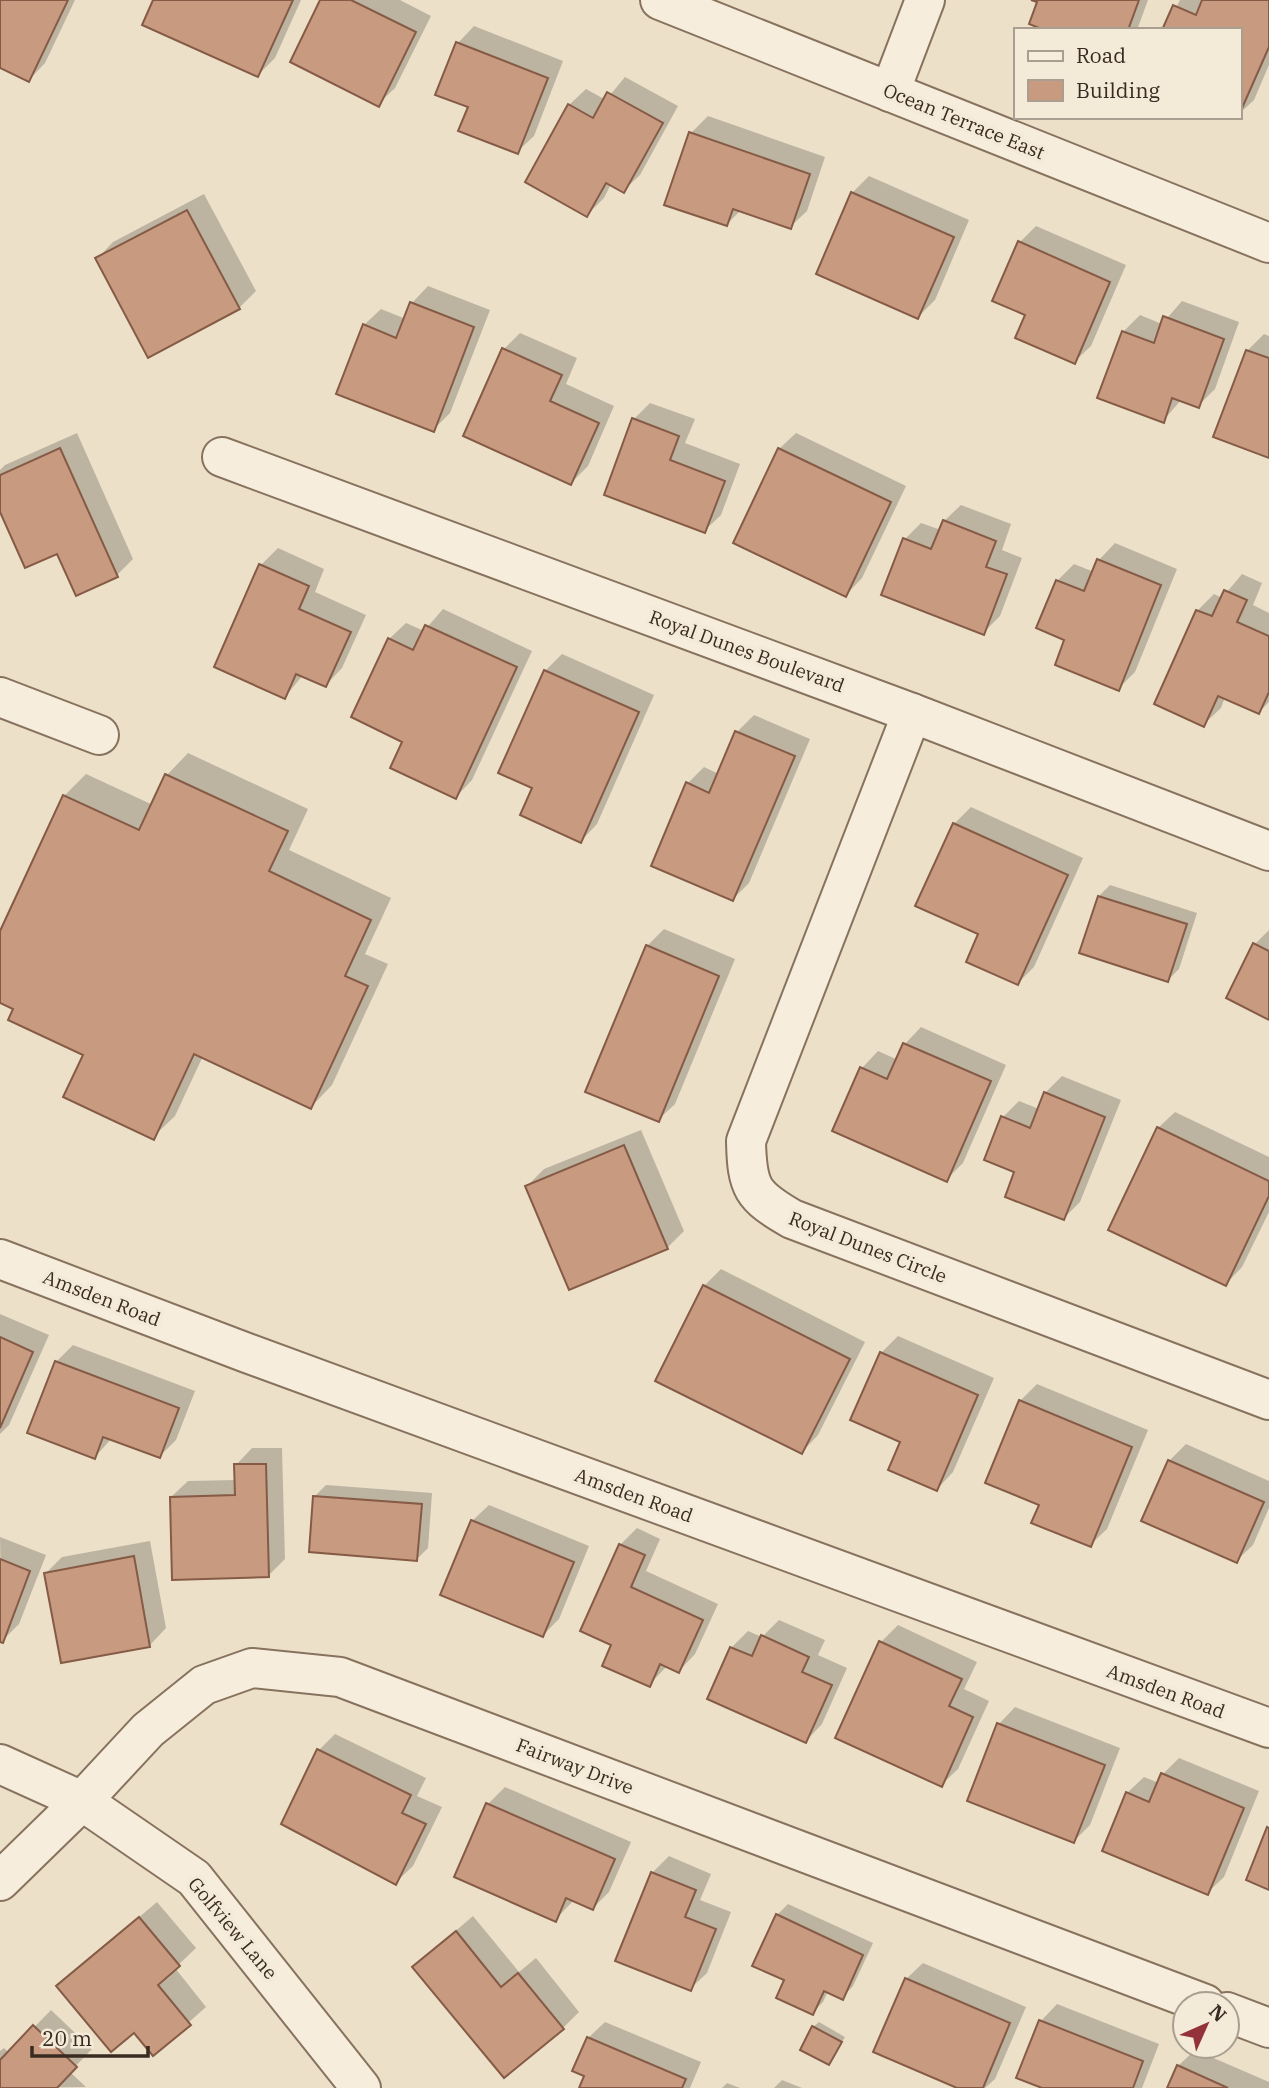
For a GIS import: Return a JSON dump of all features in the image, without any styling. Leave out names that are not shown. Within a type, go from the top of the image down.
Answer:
[{"type":"street","name":"Ocean Terrace East","points":[[660,0],[1269,243]]},
{"type":"street","points":[[890,92],[925,0]]},
{"type":"street","name":"Royal Dunes Boulevard","points":[[222,457],[912,713],[1269,850]]},
{"type":"street","points":[[0,697],[100,735]]},
{"type":"street","name":"Royal Dunes Circle","points":[[912,713],[746,1141],[746,1171],[761,1201],[792,1219],[1269,1400]]},
{"type":"street","name":"Amsden Road","points":[[0,1259],[247,1353],[1269,1728]]},
{"type":"street","name":"Fairway Drive","points":[[0,1881],[82,1801],[148,1730],[204,1685],[252,1668],[340,1677],[1171,1991]]},
{"type":"street","name":"Golfview Lane","points":[[0,1764],[82,1801],[194,1878],[361,2088]]},
{"type":"street","points":[[1241,2017],[1269,2028]]},
{"type":"building","points":[[0,0],[68,0],[29,82],[0,68]]},
{"type":"building","points":[[153,0],[293,0],[258,77],[142,25]]},
{"type":"building","points":[[320,0],[351,0],[416,32],[379,107],[290,62]]},
{"type":"building","points":[[1031,0],[1139,0],[1129,28],[1039,28],[1029,24],[1037,2]]},
{"type":"building","points":[[1202,0],[1269,0],[1269,47],[1241,110],[1241,28],[1163,28],[1173,5],[1196,15]]},
{"type":"building","points":[[456,42],[548,78],[518,154],[458,131],[468,107],[435,95]]},
{"type":"building","points":[[607,92],[663,123],[624,193],[606,183],[587,217],[525,182],[568,104],[593,118]]},
{"type":"building","points":[[689,132],[810,174],[791,229],[733,209],[727,226],[664,205]]},
{"type":"building","points":[[851,192],[954,237],[918,319],[816,274]]},
{"type":"building","points":[[187,210],[240,309],[148,358],[95,258]]},
{"type":"building","points":[[1018,241],[1110,282],[1075,364],[1015,338],[1025,315],[992,301]]},
{"type":"building","points":[[410,302],[474,327],[434,432],[336,394],[363,324],[396,338]]},
{"type":"building","points":[[1163,316],[1224,339],[1199,408],[1172,398],[1164,423],[1097,398],[1122,331],[1154,343]]},
{"type":"building","points":[[502,348],[562,375],[550,401],[599,423],[571,485],[463,436]]},
{"type":"building","points":[[1246,350],[1269,358],[1269,458],[1213,437]]},
{"type":"building","points":[[632,418],[679,436],[670,460],[725,481],[705,533],[604,495]]},
{"type":"building","points":[[60,448],[118,577],[76,596],[57,554],[25,568],[0,512],[0,475]]},
{"type":"building","points":[[778,448],[891,502],[846,597],[733,543]]},
{"type":"building","points":[[943,520],[996,541],[986,567],[1007,574],[984,635],[881,595],[903,538],[931,549]]},
{"type":"building","points":[[1097,559],[1161,585],[1119,691],[1055,665],[1064,640],[1036,628],[1056,580],[1084,591]]},
{"type":"building","points":[[259,564],[309,586],[299,609],[351,632],[326,687],[296,674],[285,699],[214,667]]},
{"type":"building","points":[[1224,590],[1247,600],[1237,622],[1269,636],[1269,692],[1259,714],[1218,696],[1204,727],[1154,704],[1196,610],[1212,616]]},
{"type":"building","points":[[425,625],[517,667],[456,799],[390,768],[402,742],[351,717],[388,638],[413,650]]},
{"type":"building","points":[[544,670],[639,712],[581,843],[520,815],[532,788],[498,773]]},
{"type":"building","points":[[735,731],[795,756],[733,901],[651,866],[686,782],[709,793]]},
{"type":"building","points":[[165,774],[288,831],[269,871],[371,920],[345,976],[368,986],[311,1109],[194,1054],[154,1140],[63,1097],[83,1055],[8,1020],[13,1009],[0,1003],[0,931],[63,795],[139,830]]},
{"type":"building","points":[[953,823],[1068,875],[1018,985],[966,962],[978,934],[915,906]]},
{"type":"building","points":[[1098,896],[1187,924],[1168,982],[1079,953]]},
{"type":"building","points":[[1253,943],[1269,951],[1269,1020],[1226,998]]},
{"type":"building","points":[[646,945],[719,976],[659,1122],[585,1092]]},
{"type":"building","points":[[903,1043],[991,1081],[947,1182],[832,1131],[860,1067],[887,1079]]},
{"type":"building","points":[[1044,1092],[1105,1117],[1064,1220],[1005,1197],[1014,1172],[984,1160],[1001,1116],[1030,1128]]},
{"type":"building","points":[[1157,1127],[1269,1181],[1269,1196],[1226,1286],[1108,1230]]},
{"type":"building","points":[[624,1145],[668,1249],[569,1290],[525,1186]]},
{"type":"building","points":[[703,1285],[850,1359],[802,1454],[655,1381]]},
{"type":"building","points":[[0,1337],[33,1352],[0,1428]]},
{"type":"building","points":[[880,1352],[978,1395],[937,1491],[888,1470],[900,1442],[850,1420]]},
{"type":"building","points":[[55,1361],[179,1408],[160,1458],[103,1437],[95,1459],[27,1433]]},
{"type":"building","points":[[1019,1400],[1132,1447],[1091,1547],[1031,1523],[1039,1505],[985,1483]]},
{"type":"building","points":[[1168,1460],[1264,1502],[1237,1563],[1141,1521]]},
{"type":"building","points":[[234,1464],[266,1464],[269,1577],[172,1580],[170,1497],[235,1495]]},
{"type":"building","points":[[313,1496],[422,1504],[417,1561],[309,1552]]},
{"type":"building","points":[[471,1520],[574,1562],[543,1637],[440,1595]]},
{"type":"building","points":[[619,1544],[645,1555],[631,1587],[703,1620],[679,1673],[660,1664],[650,1687],[602,1666],[611,1645],[580,1631]]},
{"type":"building","points":[[134,1556],[150,1647],[61,1663],[44,1573]]},
{"type":"building","points":[[0,1559],[30,1571],[3,1643],[0,1642]]},
{"type":"building","points":[[761,1635],[809,1657],[802,1672],[832,1685],[806,1743],[707,1699],[730,1647],[752,1656]]},
{"type":"building","points":[[879,1641],[962,1679],[949,1706],[973,1717],[942,1787],[835,1738]]},
{"type":"building","points":[[997,1723],[1105,1765],[1074,1843],[967,1801]]},
{"type":"building","points":[[317,1749],[411,1795],[402,1813],[426,1824],[396,1885],[281,1824]]},
{"type":"building","points":[[1161,1773],[1244,1808],[1208,1895],[1102,1851],[1126,1792],[1149,1802]]},
{"type":"building","points":[[486,1803],[615,1859],[593,1910],[566,1898],[556,1922],[454,1877]]},
{"type":"building","points":[[1267,1827],[1269,1828],[1269,1890],[1246,1880]]},
{"type":"building","points":[[651,1872],[696,1890],[685,1917],[716,1929],[691,1991],[615,1961]]},
{"type":"building","points":[[776,1914],[863,1955],[843,2000],[824,1991],[813,2015],[776,1998],[784,1980],[752,1966]]},
{"type":"building","points":[[139,1917],[180,1966],[158,1985],[191,2025],[153,2056],[134,2033],[111,2052],[56,1986]]},
{"type":"building","points":[[456,1931],[501,1987],[518,1973],[564,2029],[504,2078],[412,1967]]},
{"type":"building","points":[[905,1978],[1010,2023],[983,2088],[957,2088],[873,2052]]},
{"type":"building","points":[[1039,2020],[1143,2061],[1133,2088],[1042,2088],[1016,2078]]},
{"type":"building","points":[[33,2025],[77,2067],[57,2088],[0,2088],[0,2060]]},
{"type":"building","points":[[812,2026],[842,2042],[829,2065],[800,2050]]},
{"type":"building","points":[[587,2037],[686,2079],[682,2088],[579,2088],[584,2076],[572,2071]]},
{"type":"building","points":[[1177,2065],[1228,2088],[1167,2088]]}]
